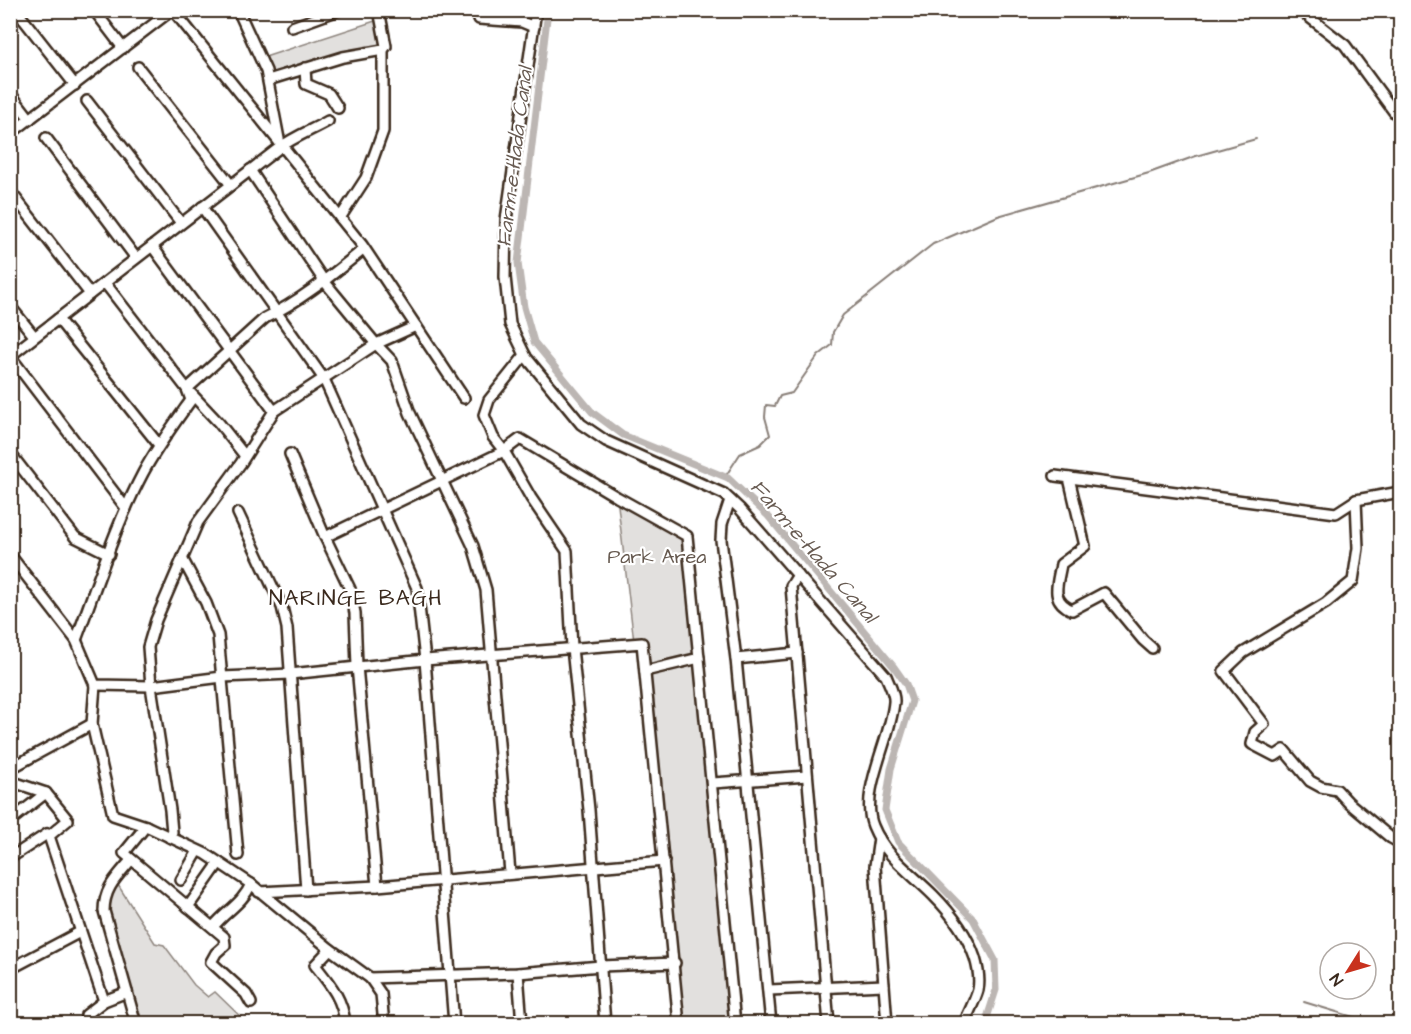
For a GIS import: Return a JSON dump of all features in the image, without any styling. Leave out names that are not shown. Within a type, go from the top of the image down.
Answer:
[{"type":"street","points":[[16,10],[75,85]]},
{"type":"street","points":[[94,10],[123,48]]},
{"type":"street","points":[[10,134],[172,10],[364,249],[464,398]]},
{"type":"street","points":[[292,27],[339,10]]},
{"type":"street","points":[[340,218],[366,178],[383,131],[383,50],[386,46],[379,10]]},
{"type":"street","points":[[536,10],[506,220],[505,278],[510,324],[525,355],[581,424],[606,441],[724,494],[740,509],[886,676],[894,700],[870,795],[872,825],[891,855],[932,894],[954,919],[970,943],[978,970],[978,988],[964,1023]]},
{"type":"street","points":[[1300,10],[1345,45],[1395,113],[1401,111]]},
{"type":"street","points":[[242,11],[266,71],[281,146]]},
{"type":"street","points":[[479,19],[522,22],[534,27]]},
{"type":"street","points":[[268,80],[343,57],[383,50]]},
{"type":"street","points":[[138,67],[231,185]]},
{"type":"street","points":[[305,68],[306,84],[329,94],[338,108]]},
{"type":"street","points":[[10,93],[30,119]]},
{"type":"street","points":[[87,101],[181,223]]},
{"type":"street","points":[[126,508],[10,356],[293,137],[303,135],[328,121]]},
{"type":"street","points":[[46,138],[136,258]]},
{"type":"street","points":[[250,170],[324,281],[392,361],[410,413],[473,546],[486,590],[510,873]]},
{"type":"street","points":[[10,192],[90,294]]},
{"type":"street","points":[[202,207],[324,379],[417,588],[444,879],[454,1023]]},
{"type":"street","points":[[152,246],[274,411]]},
{"type":"street","points":[[187,388],[265,318],[278,312],[324,281],[364,249]]},
{"type":"street","points":[[105,282],[187,388],[245,456]]},
{"type":"street","points":[[10,306],[34,336]]},
{"type":"street","points":[[58,319],[159,445]]},
{"type":"street","points":[[169,837],[172,832],[170,810],[151,686],[148,647],[156,620],[198,522],[274,411],[376,344],[416,326]]},
{"type":"street","points":[[525,355],[489,400],[484,416],[493,437],[567,551],[572,648],[594,867],[605,1023]]},
{"type":"street","points":[[76,640],[126,508],[159,445],[191,400],[187,388]]},
{"type":"street","points":[[325,537],[504,451],[520,439],[687,536],[735,1023]]},
{"type":"street","points":[[10,453],[75,537],[109,554]]},
{"type":"street","points":[[290,454],[350,589],[355,613],[357,666],[377,886]]},
{"type":"street","points":[[1055,476],[1336,513],[1356,500],[1401,492]]},
{"type":"street","points":[[1069,478],[1085,546],[1061,564],[1056,597],[1061,606],[1072,610],[1104,593],[1152,648]]},
{"type":"street","points":[[730,500],[722,524],[721,540],[736,659],[771,1023]]},
{"type":"street","points":[[1356,500],[1358,548],[1353,581],[1326,603],[1243,653],[1224,671],[1264,724],[1255,732],[1252,744],[1275,756],[1284,750],[1310,781],[1321,787],[1337,790],[1391,838],[1401,843]]},
{"type":"street","points":[[238,513],[282,607],[287,628],[306,890]]},
{"type":"street","points":[[10,555],[76,640],[95,685],[92,724],[113,815],[146,826],[198,851],[251,884],[330,949],[370,978],[381,994],[384,1023]]},
{"type":"street","points":[[183,560],[206,603],[218,635],[238,855]]},
{"type":"street","points":[[798,575],[791,586],[829,1023]]},
{"type":"street","points":[[95,685],[151,686],[222,677],[290,674],[425,660],[642,643],[675,963],[679,1023]]},
{"type":"street","points":[[736,659],[796,653]]},
{"type":"street","points":[[645,670],[699,658]]},
{"type":"street","points":[[11,766],[92,724]]},
{"type":"street","points":[[712,783],[807,776]]},
{"type":"street","points":[[10,781],[46,793],[68,820],[49,836],[47,834],[10,858]]},
{"type":"street","points":[[10,821],[46,793]]},
{"type":"street","points":[[146,826],[124,853],[224,937],[225,945],[216,953],[211,962],[246,994],[251,1003]]},
{"type":"street","points":[[49,836],[104,1001]]},
{"type":"street","points":[[879,837],[875,866],[888,1023]]},
{"type":"street","points":[[181,880],[198,851]]},
{"type":"street","points":[[131,860],[106,892],[104,911],[136,1023]]},
{"type":"street","points":[[259,892],[377,886],[664,861]]},
{"type":"street","points":[[188,908],[219,863]]},
{"type":"street","points":[[213,927],[246,897],[251,884]]},
{"type":"street","points":[[10,969],[81,932]]},
{"type":"street","points":[[330,949],[315,965],[337,993],[344,1010],[345,1023]]},
{"type":"street","points":[[370,978],[518,973],[675,963]]},
{"type":"street","points":[[518,973],[522,1023]]},
{"type":"street","points":[[769,990],[884,985]]},
{"type":"street","points":[[85,1023],[86,1015],[104,1001],[127,992]]},
{"type":"green space","points":[[378,20],[381,48],[272,74],[265,57]]},
{"type":"green space","name":"Park Area","points":[[617,497],[687,536],[735,1023],[679,1023],[642,643],[634,642]]},
{"type":"green space","points":[[118,885],[155,943],[164,945],[194,985],[208,997],[215,992],[247,1023],[138,1023],[110,921],[108,898],[113,887]]},
{"type":"waterway","name":"Farm-e-Hada Canal","points":[[548,10],[518,263],[524,307],[534,342],[592,412],[623,435],[728,478],[768,516],[906,684],[912,701],[891,769],[885,810],[898,842],[973,919],[995,960],[996,990],[985,1024]]},
{"type":"waterway","points":[[725,477],[740,454],[760,445],[770,435],[765,417],[766,405],[775,406],[780,396],[792,393],[818,356],[832,345],[833,332],[843,315],[933,244],[998,216],[1149,173],[1196,156],[1256,139]]},
{"type":"waterway","points":[[1304,1002],[1376,1024]]},
{"type":"district","name":"NARINGE BAGH","points":[[356,597]]}]
